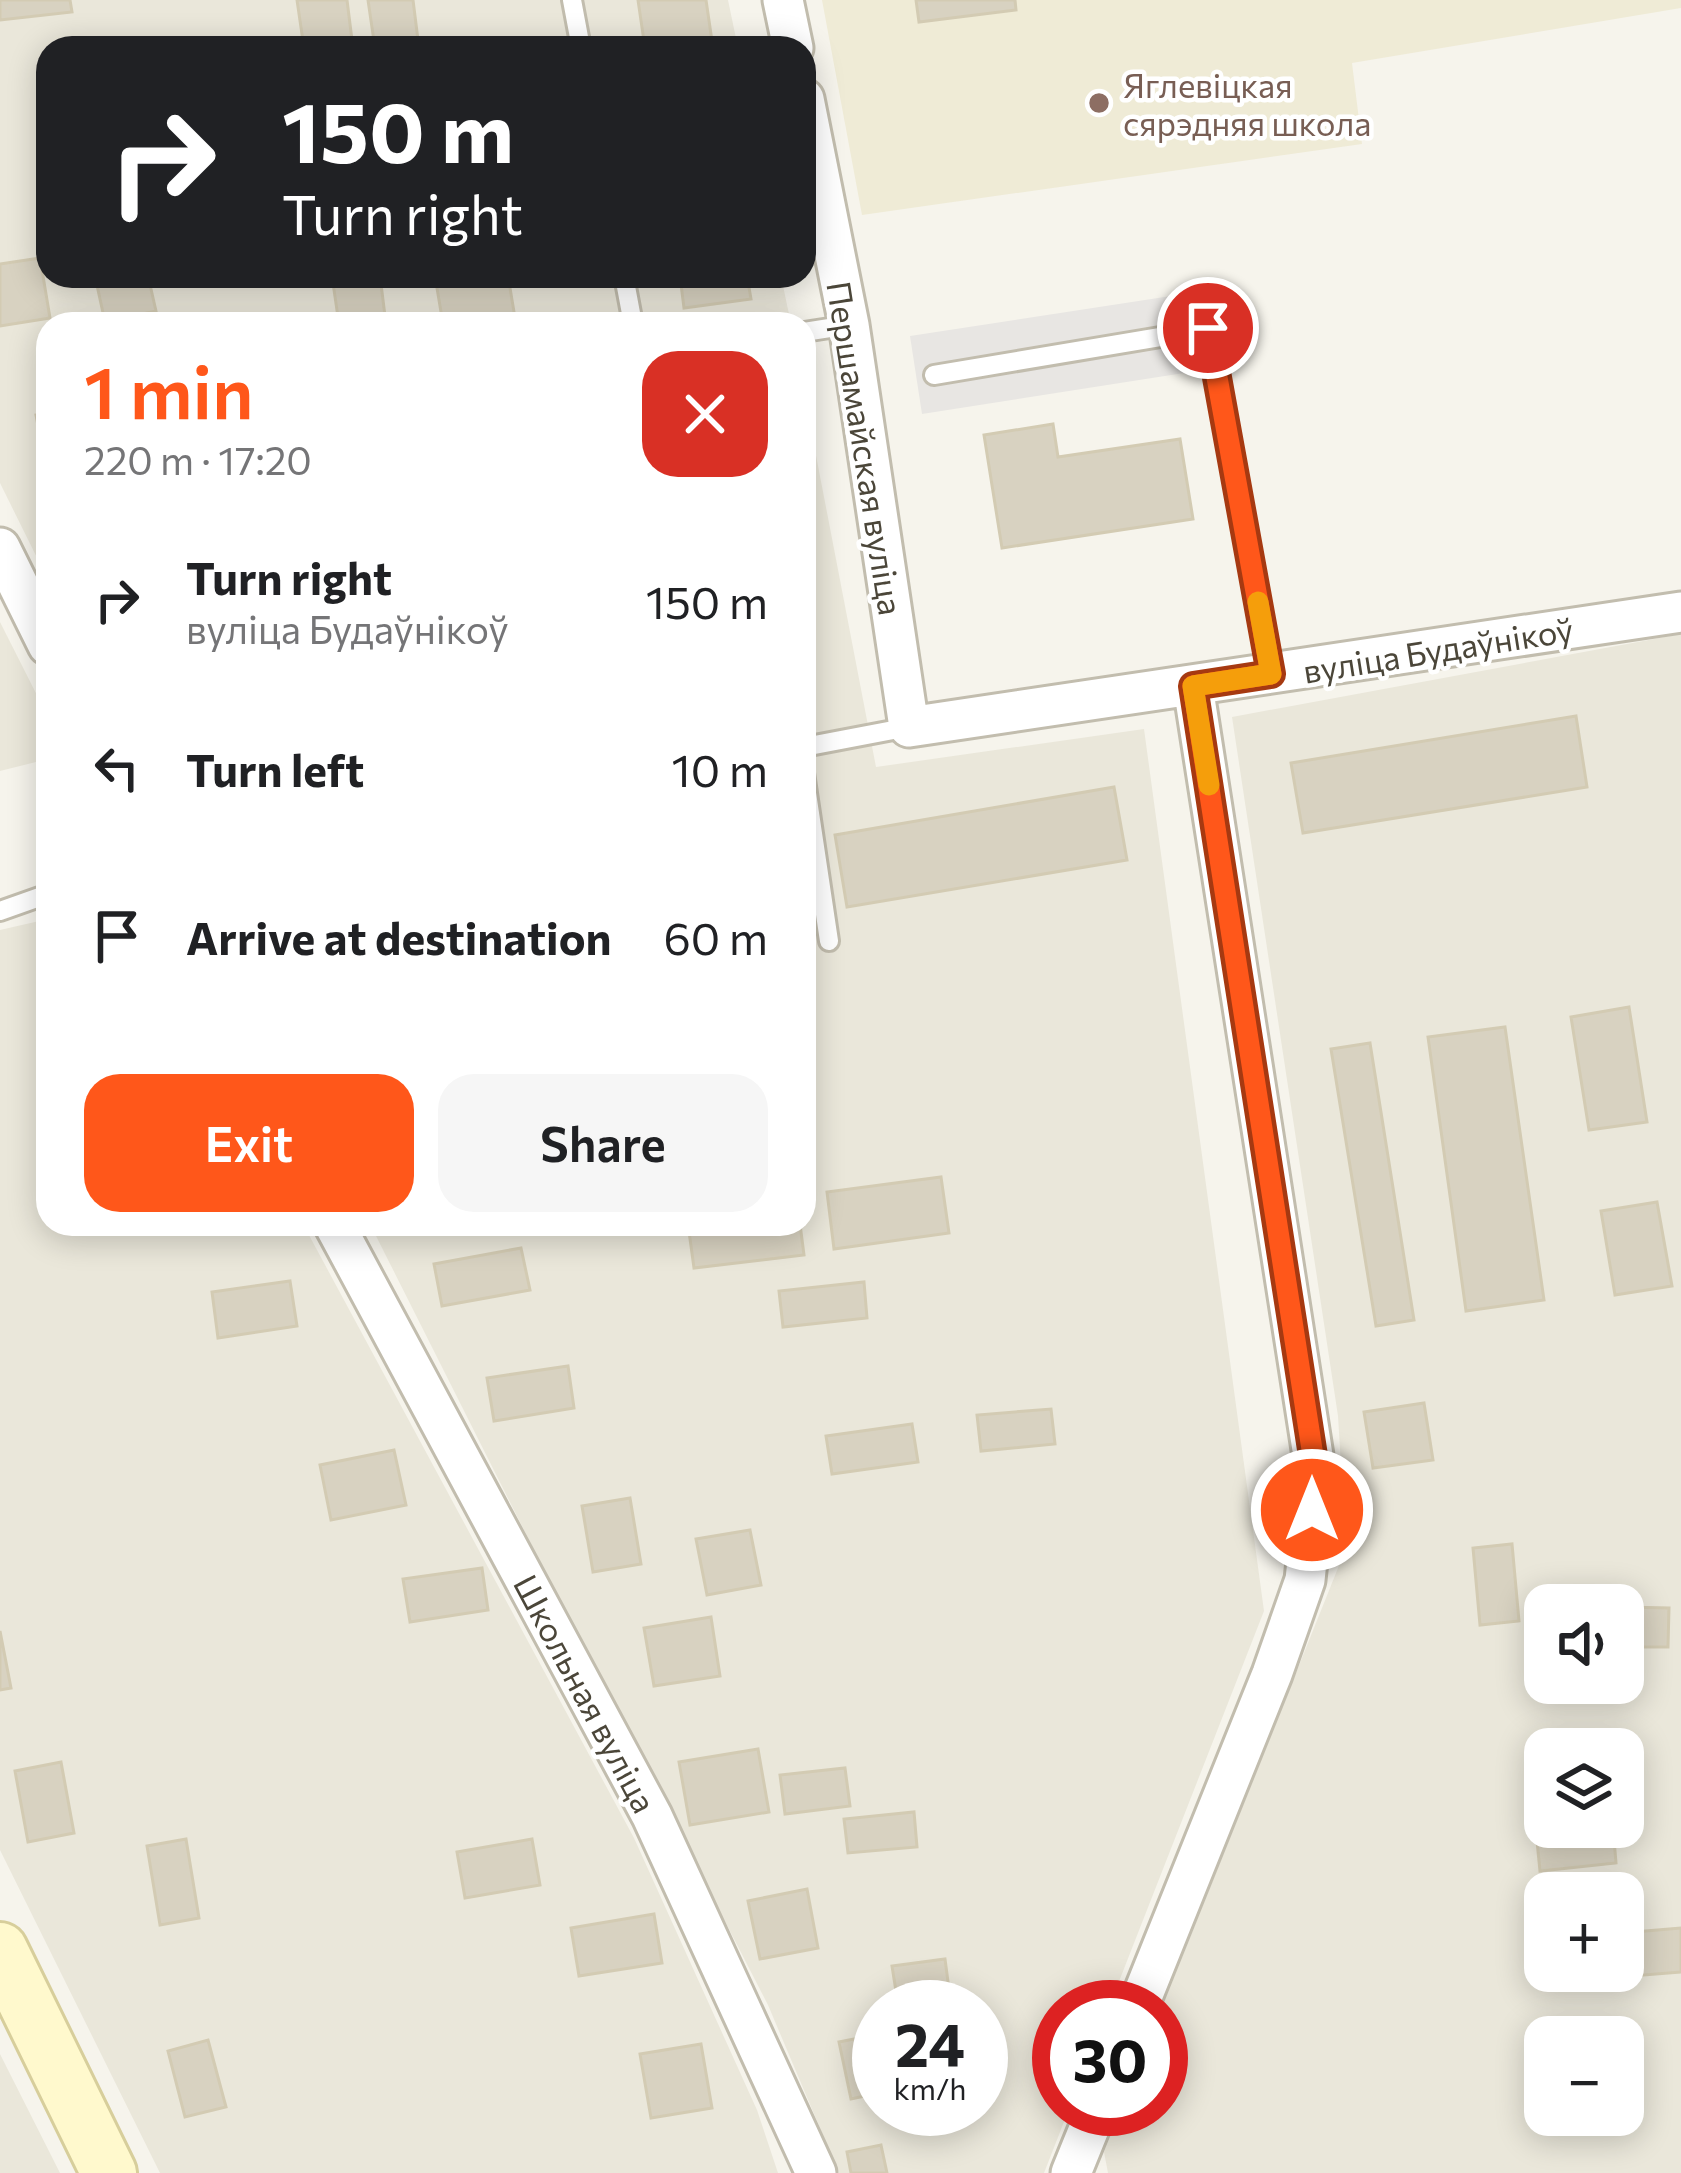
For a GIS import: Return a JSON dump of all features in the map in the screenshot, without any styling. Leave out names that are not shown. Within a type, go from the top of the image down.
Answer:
[{"type":"street","points":[[783,0],[790,36]]},
{"type":"street","name":"Першамайская вуліца","points":[[816,160],[849,326],[909,727]]},
{"type":"street","points":[[0,548],[36,621]]},
{"type":"street","name":"вуліца Будаўнікоў","points":[[909,727],[1681,612]]},
{"type":"street","points":[[1149,1980],[1305,1580],[1316,1475],[1193,686]]},
{"type":"street","name":"Школьная вуліца","points":[[340,1236],[652,1816],[816,2173]]},
{"type":"street","points":[[0,1951],[109,2173]]},
{"type":"street","points":[[1071,2173],[1086,2136]]},
{"type":"lane","points":[[572,0],[579,36]]},
{"type":"lane","points":[[816,330],[849,326]]},
{"type":"lane","points":[[934,375],[1208,328],[1271,674]]},
{"type":"lane","points":[[816,746],[909,727]]},
{"type":"lane","points":[[816,853],[829,940]]},
{"type":"lane","points":[[0,911],[36,898]]},
{"type":"shaded area","points":[[0,0],[728,0],[736,36],[36,36],[36,288],[784,288],[788,312],[36,312],[36,556],[0,483]]},
{"type":"shaded area","name":"Яглевіцкая сярэдняя школа","points":[[822,0],[1681,0],[1681,8],[1352,63],[1362,144],[862,215]]},
{"type":"shaded area","points":[[1171,296],[1184,373],[922,414],[910,336]]},
{"type":"shaded area","points":[[816,455],[876,767],[1144,729],[1264,1611],[1120,1980],[1032,1980],[1032,2136],[1058,2136],[1044,2173],[839,2173],[768,2005],[376,1236],[816,1236]]},
{"type":"shaded area","points":[[0,622],[36,693],[36,762],[0,771]]},
{"type":"shaded area","points":[[1681,634],[1681,2173],[1108,2173],[1104,2152],[1110,2136],[1188,2136],[1188,1980],[1173,1980],[1346,1548],[1338,1416],[1232,717]]},
{"type":"shaded area","points":[[36,922],[36,1236],[309,1236],[634,1838],[757,2110],[778,2173],[160,2173],[0,1850],[0,930]]},
{"type":"shaded area","points":[[0,2054],[60,2173],[0,2173]]},
{"type":"building","points":[[0,0],[70,0],[72,12],[0,20]]},
{"type":"building","points":[[297,0],[347,0],[352,36],[302,36]]},
{"type":"building","points":[[368,0],[413,0],[418,36],[373,36]]},
{"type":"building","points":[[638,0],[706,0],[711,36],[643,36]]},
{"type":"building","points":[[916,0],[1015,0],[1016,10],[919,22]]},
{"type":"building","points":[[36,259],[36,288],[45,288],[49,312],[36,312],[36,320],[0,326],[0,264]]},
{"type":"building","points":[[98,288],[151,288],[156,311],[103,312]]},
{"type":"building","points":[[334,288],[382,288],[384,312],[337,312]]},
{"type":"building","points":[[437,288],[510,288],[514,312],[441,312]]},
{"type":"building","points":[[682,288],[749,288],[751,299],[684,308]]},
{"type":"building","points":[[1053,424],[1058,457],[1180,439],[1193,519],[1002,548],[984,435]]},
{"type":"building","points":[[1576,716],[1587,787],[1303,833],[1291,763]]},
{"type":"building","points":[[1114,787],[1127,860],[847,907],[835,835]]},
{"type":"building","points":[[1629,1007],[1647,1122],[1589,1130],[1571,1017]]},
{"type":"building","points":[[1505,1027],[1544,1300],[1466,1311],[1428,1037]]},
{"type":"building","points":[[1370,1043],[1414,1320],[1376,1326],[1331,1049]]},
{"type":"building","points":[[941,1177],[949,1233],[834,1249],[827,1192]]},
{"type":"building","points":[[1657,1202],[1672,1286],[1615,1295],[1601,1211]]},
{"type":"building","points":[[690,1236],[802,1236],[804,1255],[694,1268]]},
{"type":"building","points":[[521,1248],[530,1290],[442,1306],[434,1264]]},
{"type":"building","points":[[290,1281],[297,1326],[218,1338],[212,1292]]},
{"type":"building","points":[[864,1282],[867,1318],[783,1327],[779,1291]]},
{"type":"building","points":[[568,1366],[574,1408],[494,1421],[487,1378]]},
{"type":"building","points":[[1424,1403],[1433,1460],[1373,1468],[1364,1412]]},
{"type":"building","points":[[1051,1409],[1055,1444],[981,1451],[977,1415]]},
{"type":"building","points":[[912,1424],[918,1462],[832,1474],[826,1436]]},
{"type":"building","points":[[394,1450],[406,1505],[331,1520],[320,1465]]},
{"type":"building","points":[[630,1498],[641,1564],[593,1572],[582,1506]]},
{"type":"building","points":[[750,1530],[761,1585],[707,1595],[696,1539]]},
{"type":"building","points":[[1512,1544],[1519,1621],[1480,1625],[1473,1548]]},
{"type":"building","points":[[482,1568],[488,1610],[410,1622],[403,1579]]},
{"type":"building","points":[[1644,1607],[1669,1608],[1668,1647],[1644,1647]]},
{"type":"building","points":[[711,1617],[720,1676],[654,1686],[644,1628]]},
{"type":"building","points":[[0,1631],[11,1688],[0,1690]]},
{"type":"building","points":[[758,1749],[769,1812],[690,1825],[679,1762]]},
{"type":"building","points":[[61,1762],[74,1833],[28,1842],[15,1771]]},
{"type":"building","points":[[845,1768],[850,1806],[785,1814],[780,1775]]},
{"type":"building","points":[[914,1812],[917,1847],[848,1853],[844,1819]]},
{"type":"building","points":[[186,1839],[199,1918],[160,1925],[147,1846]]},
{"type":"building","points":[[532,1839],[540,1885],[465,1898],[457,1852]]},
{"type":"building","points":[[1538,1848],[1615,1848],[1616,1863],[1540,1871]]},
{"type":"building","points":[[807,1889],[818,1948],[760,1959],[748,1901]]},
{"type":"building","points":[[654,1914],[662,1963],[579,1976],[571,1928]]},
{"type":"building","points":[[1681,1928],[1681,1972],[1644,1975],[1644,1931]]},
{"type":"building","points":[[945,1959],[948,1980],[894,1980],[892,1966]]},
{"type":"building","points":[[852,2039],[852,2099],[851,2099],[839,2042]]},
{"type":"building","points":[[208,2040],[226,2107],[185,2117],[168,2051]]},
{"type":"building","points":[[701,2044],[712,2108],[651,2118],[640,2054]]},
{"type":"building","points":[[881,2145],[887,2173],[851,2173],[847,2152]]},
{"type":"slow traffic","points":[[1209,785],[1193,686],[1271,674],[1258,602]]},
{"type":"place","name":"Яглевіцкая сярэдняя школа","points":[[1099,103]]},
{"type":"route","points":[[1208,328],[1271,674],[1193,686],[1316,1475],[1312,1510]]}]
